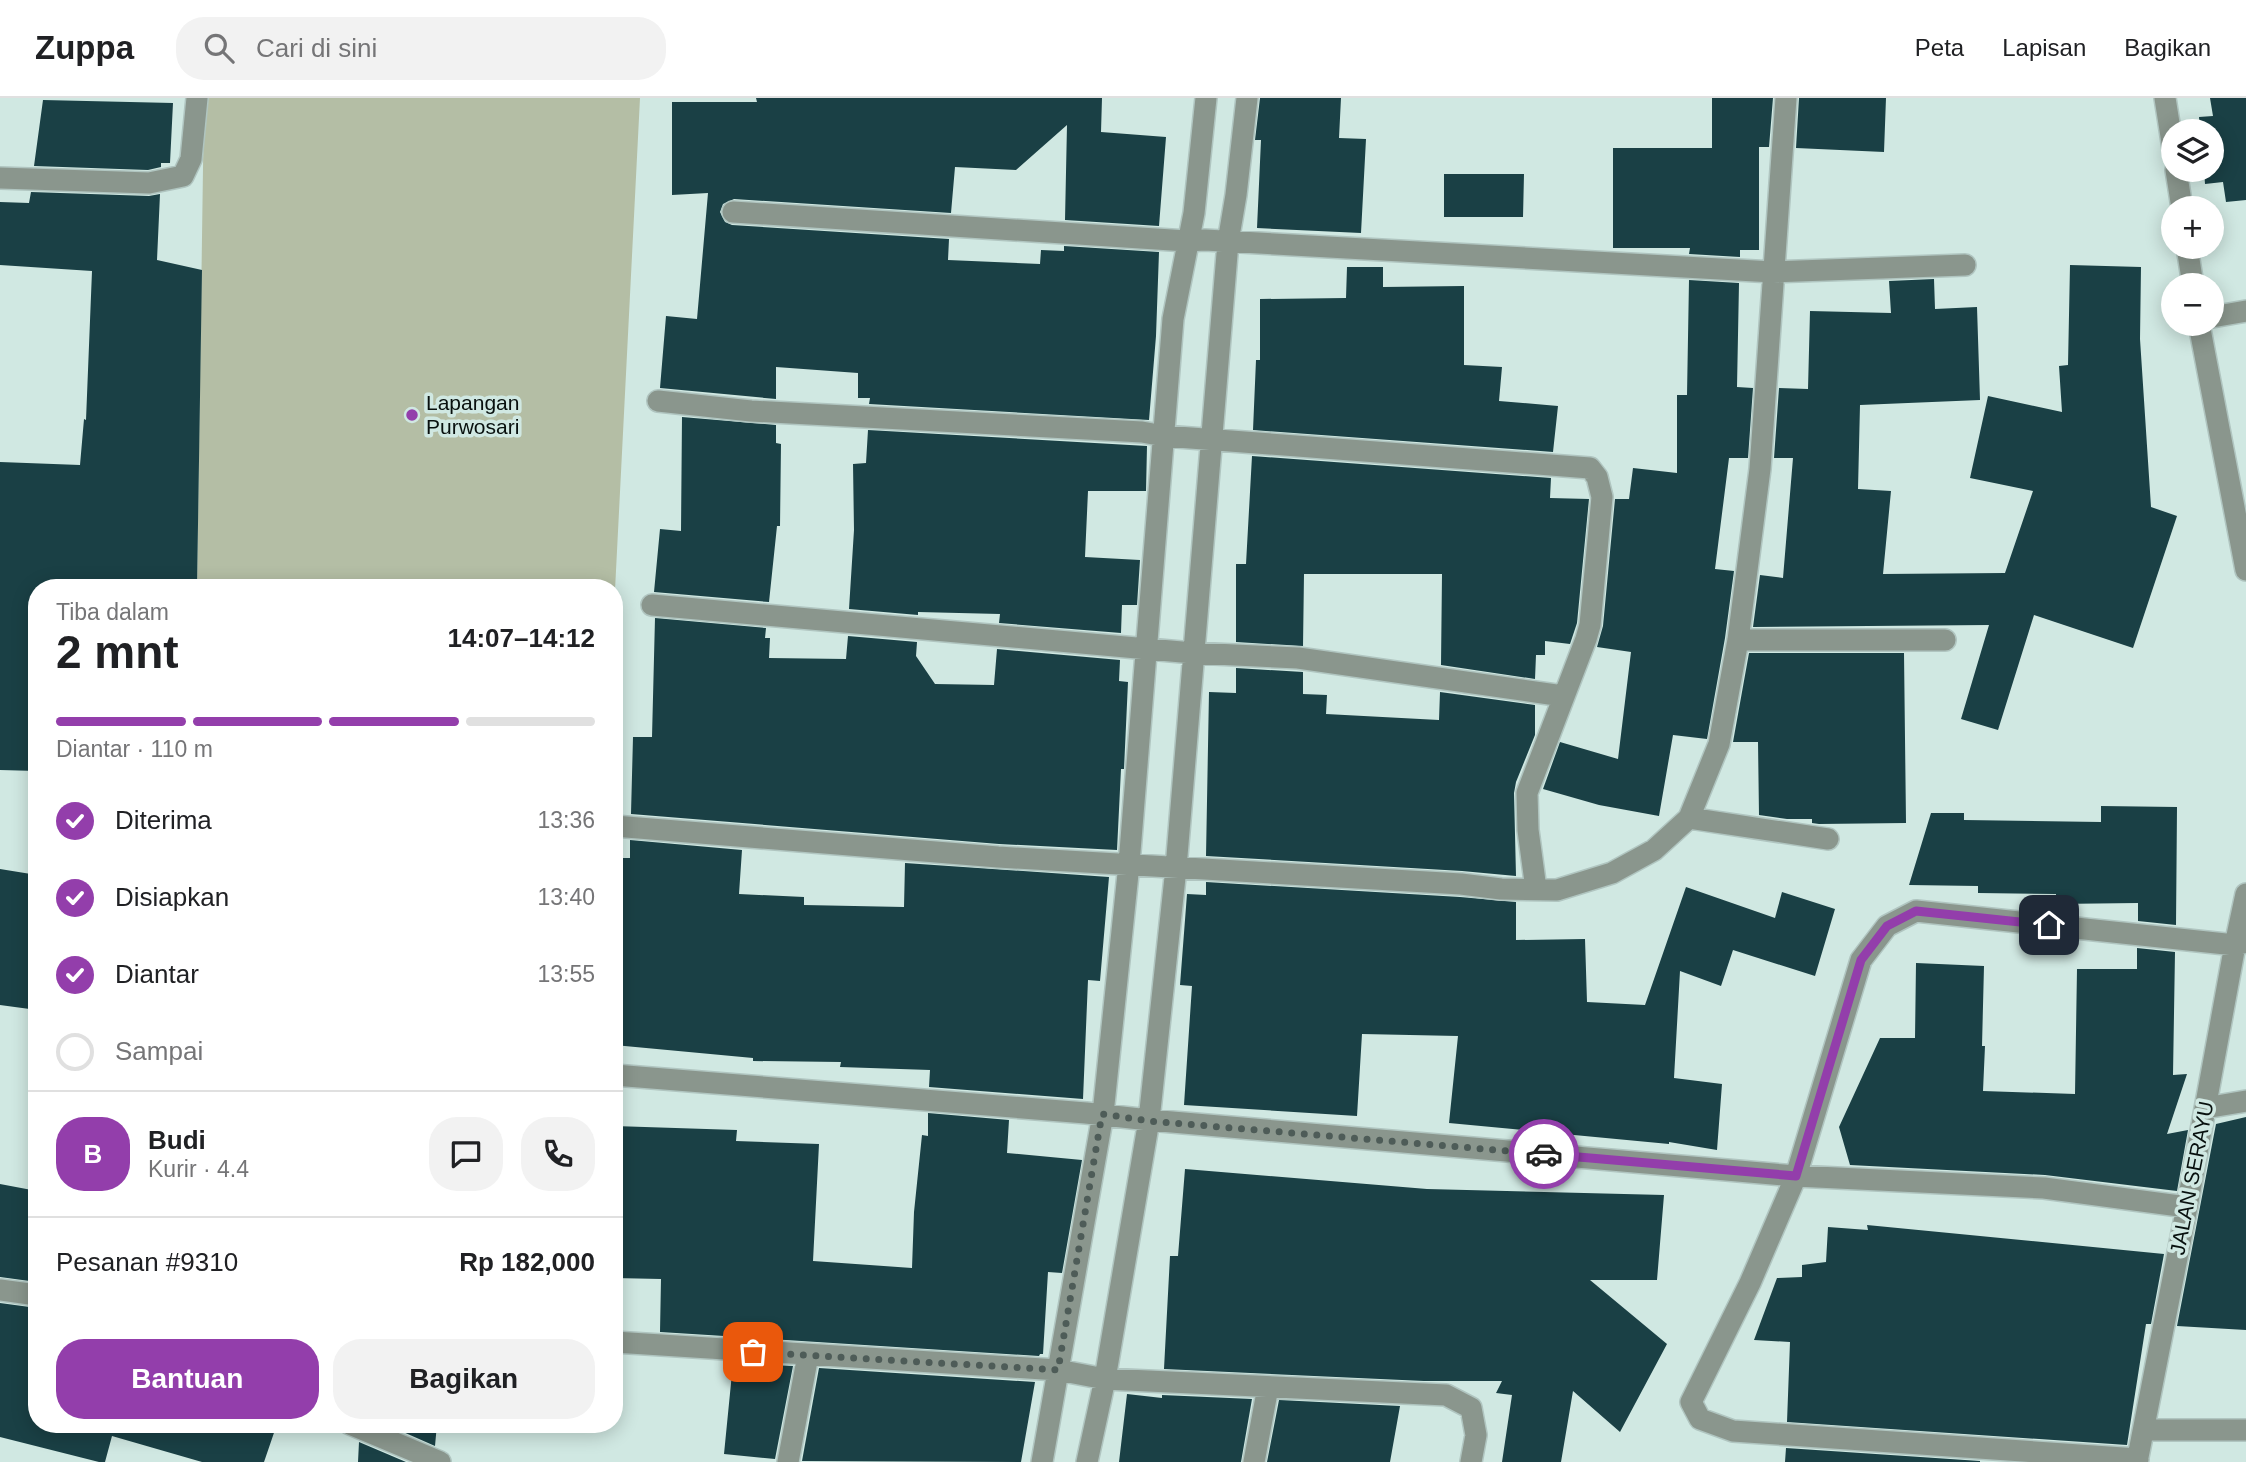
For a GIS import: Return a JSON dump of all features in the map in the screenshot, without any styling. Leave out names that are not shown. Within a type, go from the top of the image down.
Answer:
[{"type":"street","points":[[0,178],[149,183],[183,176],[191,159],[197,98]]},
{"type":"street","points":[[1042,1462],[1102,1114],[1129,864],[1173,319],[1194,213],[1206,98]]},
{"type":"street","points":[[1087,1462],[1105,1379],[1149,1121],[1176,868],[1228,242],[1247,98]]},
{"type":"street","points":[[623,827],[998,857],[1557,890],[1612,873],[1654,850],[1689,818],[1719,744],[1738,640],[1760,469],[1786,98]]},
{"type":"street","points":[[2165,98],[2168,119]]},
{"type":"street","points":[[733,212],[1187,241],[1773,272],[1965,265]]},
{"type":"street","points":[[2224,315],[2246,311]]},
{"type":"street","points":[[2201,336],[2246,570]]},
{"type":"street","points":[[658,401],[751,411],[1142,432],[1164,436],[1590,468],[1597,477],[1602,497],[1590,625],[1527,793],[1528,830],[1536,889]]},
{"type":"street","points":[[652,605],[1193,653],[1298,657],[1563,696]]},
{"type":"street","points":[[1738,640],[1945,640]]},
{"type":"street","points":[[1689,818],[1828,839]]},
{"type":"street","name":"JALAN SERAYU","points":[[2138,1461],[2240,943],[2246,894]]},
{"type":"street","points":[[2138,1461],[1733,1431],[1700,1419],[1691,1402],[1750,1283],[1796,1176],[1861,960],[1887,926],[1916,911],[2240,943]]},
{"type":"street","points":[[623,1075],[1796,1176],[2044,1188],[2187,1207]]},
{"type":"street","points":[[2206,1108],[2246,1101]]},
{"type":"street","points":[[0,1290],[28,1294]]},
{"type":"street","points":[[623,1343],[1058,1370],[1105,1379],[1446,1395],[1471,1408],[1476,1435],[1471,1462]]},
{"type":"street","points":[[788,1462],[808,1355]]},
{"type":"street","points":[[1254,1462],[1268,1387]]},
{"type":"street","points":[[2144,1430],[2246,1430]]},
{"type":"street","points":[[371,1433],[440,1462]]},
{"type":"green space","name":"Lapangan Purwosari","points":[[204,98],[640,98],[616,579],[197,579]]},
{"type":"building","points":[[756,98],[1102,98],[1101,132],[1166,137],[1159,226],[1065,220],[1067,125],[1016,170],[955,167],[951,213],[734,199],[723,204],[720,212],[725,222],[732,225],[949,239],[948,260],[1040,264],[1041,250],[1064,251],[1064,246],[1159,252],[1149,420],[869,404],[870,398],[858,398],[858,373],[776,367],[776,399],[660,388],[666,316],[697,319],[708,193],[672,195],[672,102],[757,102]]},
{"type":"building","points":[[1260,98],[1341,98],[1339,138],[1366,139],[1361,233],[1257,228],[1261,140],[1255,140]]},
{"type":"building","points":[[1712,98],[1773,98],[1769,147],[1759,147],[1759,250],[1740,250],[1740,257],[1689,254],[1690,248],[1613,248],[1613,148],[1712,148]]},
{"type":"building","points":[[1799,98],[1886,98],[1884,152],[1796,148]]},
{"type":"building","points":[[2210,98],[2246,98],[2246,200],[2226,202],[2223,182],[2224,119],[2199,119],[2213,116]]},
{"type":"building","points":[[43,100],[173,103],[170,163],[161,163],[161,167],[148,170],[34,166]]},
{"type":"building","points":[[1444,174],[1524,174],[1523,217],[1444,217]]},
{"type":"building","points":[[31,192],[149,196],[160,194],[157,260],[202,270],[197,579],[28,579],[28,771],[0,770],[0,462],[80,465],[84,419],[86,420],[92,271],[0,265],[0,202],[29,203]]},
{"type":"building","points":[[2070,265],[2141,267],[2140,339],[2151,507],[2177,516],[2133,648],[2034,615],[1998,730],[1961,719],[1989,625],[1753,627],[1760,575],[1783,578],[1793,458],[1774,458],[1779,388],[1808,389],[1810,311],[1891,313],[1889,281],[1934,279],[1935,309],[1977,307],[1980,400],[1860,405],[1858,489],[1891,491],[1883,574],[2005,573],[2033,491],[1970,478],[1988,396],[2062,412],[2059,366],[2068,365]]},
{"type":"building","points":[[1347,267],[1383,267],[1383,287],[1464,286],[1464,365],[1502,367],[1499,401],[1558,406],[1553,452],[1253,430],[1256,360],[1260,360],[1260,299],[1346,298]]},
{"type":"building","points":[[1689,280],[1739,283],[1737,387],[1753,388],[1748,458],[1729,458],[1715,569],[1734,571],[1707,739],[1673,735],[1659,816],[1599,805],[1543,789],[1560,742],[1618,759],[1631,652],[1597,647],[1603,626],[1615,499],[1629,499],[1633,468],[1677,473],[1677,395],[1687,395]]},
{"type":"building","points":[[682,417],[776,425],[776,443],[781,444],[780,526],[777,526],[769,602],[654,592],[660,529],[681,531]]},
{"type":"building","points":[[868,430],[1147,446],[1146,491],[1088,491],[1085,557],[1140,560],[1137,605],[1122,605],[1121,633],[999,623],[1000,614],[918,612],[918,615],[849,609],[854,530],[853,464],[866,463]]},
{"type":"building","points":[[1252,456],[1551,478],[1550,498],[1589,499],[1577,623],[1570,644],[1545,641],[1545,655],[1536,655],[1535,679],[1441,665],[1442,574],[1304,574],[1303,646],[1236,642],[1236,564],[1246,564]]},
{"type":"building","points":[[655,618],[766,628],[765,638],[770,638],[769,658],[846,659],[848,636],[917,642],[916,656],[935,684],[994,685],[997,649],[1120,660],[1119,681],[1128,682],[1117,850],[999,844],[631,814],[633,737],[652,737]]},
{"type":"building","points":[[1749,653],[1904,653],[1906,823],[1819,824],[1812,823],[1812,819],[1759,815],[1758,742],[1733,742]]},
{"type":"building","points":[[1236,668],[1303,672],[1303,694],[1327,695],[1326,714],[1439,720],[1440,692],[1535,705],[1535,735],[1514,793],[1516,876],[1206,856],[1209,692],[1236,693]]},
{"type":"building","points":[[2101,806],[2177,807],[2176,925],[2138,921],[2138,903],[2056,904],[2056,894],[1978,893],[1978,886],[1909,885],[1931,813],[1964,813],[1964,820],[2101,822]]},
{"type":"building","points":[[630,840],[742,850],[739,894],[804,897],[804,905],[904,907],[905,863],[1109,877],[1100,981],[1088,980],[1083,1099],[929,1087],[930,1070],[840,1067],[841,1062],[753,1061],[753,1058],[623,1046],[623,858],[630,858]]},
{"type":"building","points":[[0,869],[28,874],[28,1009],[0,1005]]},
{"type":"building","points":[[1206,882],[1516,902],[1516,940],[1585,939],[1587,1002],[1645,1005],[1686,887],[1775,918],[1782,892],[1835,909],[1815,976],[1733,950],[1721,986],[1680,971],[1674,1078],[1722,1084],[1717,1150],[1669,1142],[1449,1123],[1458,1036],[1362,1034],[1357,1116],[1184,1105],[1192,986],[1180,985],[1187,894],[1206,895]]},
{"type":"building","points":[[2137,948],[2175,952],[2173,1075],[2187,1074],[2167,1134],[2188,1130],[2177,1191],[2045,1175],[1850,1165],[1839,1127],[1880,1038],[1915,1038],[1916,963],[1984,966],[1983,1091],[2075,1094],[2077,969],[2137,969]]},
{"type":"building","points":[[928,1113],[1009,1120],[1007,1153],[1082,1160],[1062,1273],[1048,1272],[1043,1354],[1039,1356],[660,1332],[661,1279],[623,1278],[623,1126],[737,1130],[736,1141],[819,1144],[813,1261],[912,1268],[914,1212],[922,1135],[928,1136]]},
{"type":"building","points":[[2246,1117],[2246,1330],[2177,1326],[2216,1124]]},
{"type":"building","points":[[1185,1169],[1427,1189],[1664,1195],[1657,1280],[1590,1280],[1667,1344],[1620,1432],[1573,1391],[1561,1462],[1502,1462],[1512,1395],[1496,1393],[1502,1381],[1424,1381],[1164,1369],[1170,1256],[1178,1256]]},
{"type":"building","points":[[0,1184],[28,1189],[28,1281],[0,1277]]},
{"type":"building","points":[[1867,1225],[2164,1254],[2151,1324],[2146,1324],[2127,1445],[1787,1422],[1790,1342],[1754,1340],[1777,1278],[1802,1277],[1802,1265],[1826,1262],[1828,1227],[1868,1230]]},
{"type":"building","points":[[0,1303],[28,1307],[28,1433],[274,1433],[264,1462],[202,1462],[112,1436],[105,1462],[99,1462],[0,1437]]},
{"type":"building","points":[[733,1363],[793,1366],[775,1459],[724,1454]]},
{"type":"building","points":[[819,1368],[1035,1382],[1021,1462],[802,1461]]},
{"type":"building","points":[[1127,1394],[1162,1398],[1162,1395],[1252,1399],[1241,1462],[1119,1462]]},
{"type":"building","points":[[1279,1400],[1400,1406],[1390,1462],[1267,1462]]},
{"type":"building","points":[[405,1433],[436,1433],[435,1446]]},
{"type":"building","points":[[359,1442],[406,1462],[358,1462]]},
{"type":"building","points":[[1786,1448],[1980,1461],[1980,1462],[1785,1462]]},
{"type":"way so far","points":[[753,1352],[1058,1370],[1102,1114],[1149,1121],[1544,1154]]},
{"type":"place","name":"Lapangan Purwosari","points":[[412,415]]},
{"type":"route","points":[[1544,1154],[1796,1176],[1861,960],[1887,926],[1916,911],[2049,925]]}]
